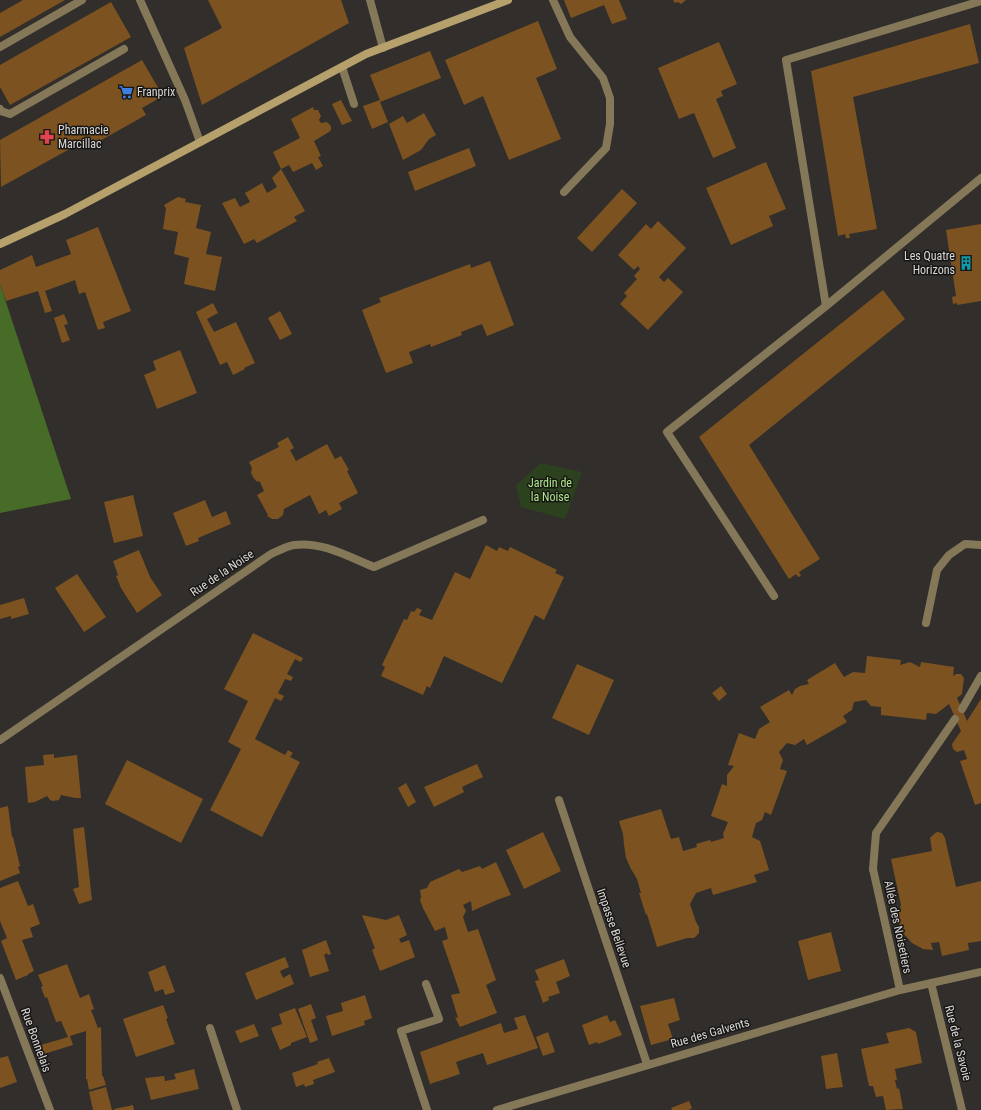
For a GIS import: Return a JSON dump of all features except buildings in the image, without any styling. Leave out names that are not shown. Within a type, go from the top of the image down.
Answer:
[{"type":"main road","points":[[0,244],[65,214],[366,54],[508,0]]},
{"type":"street","points":[[0,47],[82,0]]},
{"type":"street","points":[[140,0],[185,100],[200,142]]},
{"type":"street","points":[[370,0],[383,48]]},
{"type":"street","points":[[553,0],[570,37],[604,78],[610,98],[610,124],[606,148],[564,192]]},
{"type":"street","points":[[826,306],[786,60],[981,1]]},
{"type":"street","points":[[0,109],[1,111],[10,114],[124,49]]},
{"type":"street","points":[[342,66],[354,104]]},
{"type":"street","points":[[774,596],[667,432],[826,306],[981,178]]},
{"type":"street","name":"Rue de la Noise","points":[[0,740],[271,554],[293,545],[312,545],[329,548],[374,567],[482,520]]},
{"type":"street","points":[[926,623],[937,570],[949,555],[965,544],[981,545]]},
{"type":"street","points":[[962,709],[981,676]]},
{"type":"street","name":"Allée des Noisetiers","points":[[900,990],[873,869],[876,832],[955,719]]},
{"type":"street","name":"Impasse Bellevue","points":[[558,800],[647,1064]]},
{"type":"street","name":"Rue des Galvents","points":[[497,1110],[647,1064],[900,990],[981,972]]},
{"type":"street","name":"Rue Bonnelais","points":[[0,978],[50,1110]]},
{"type":"street","name":"Rue de la Savoie","points":[[931,983],[962,1110]]},
{"type":"street","points":[[426,984],[438,1019],[401,1031],[427,1110]]},
{"type":"street","points":[[210,1028],[237,1110]]},
{"type":"green space","points":[[0,284],[71,499],[0,513]]},
{"type":"green space","name":"Jardin de la Noise","points":[[541,463],[582,472],[565,519],[521,507],[516,485]]},
{"type":"place","name":"Franprix","points":[[126,92]]},
{"type":"place","name":"Pharmacie Marcillac","points":[[47,137]]},
{"type":"place","name":"Les Quatre Horizons","points":[[966,263]]}]
